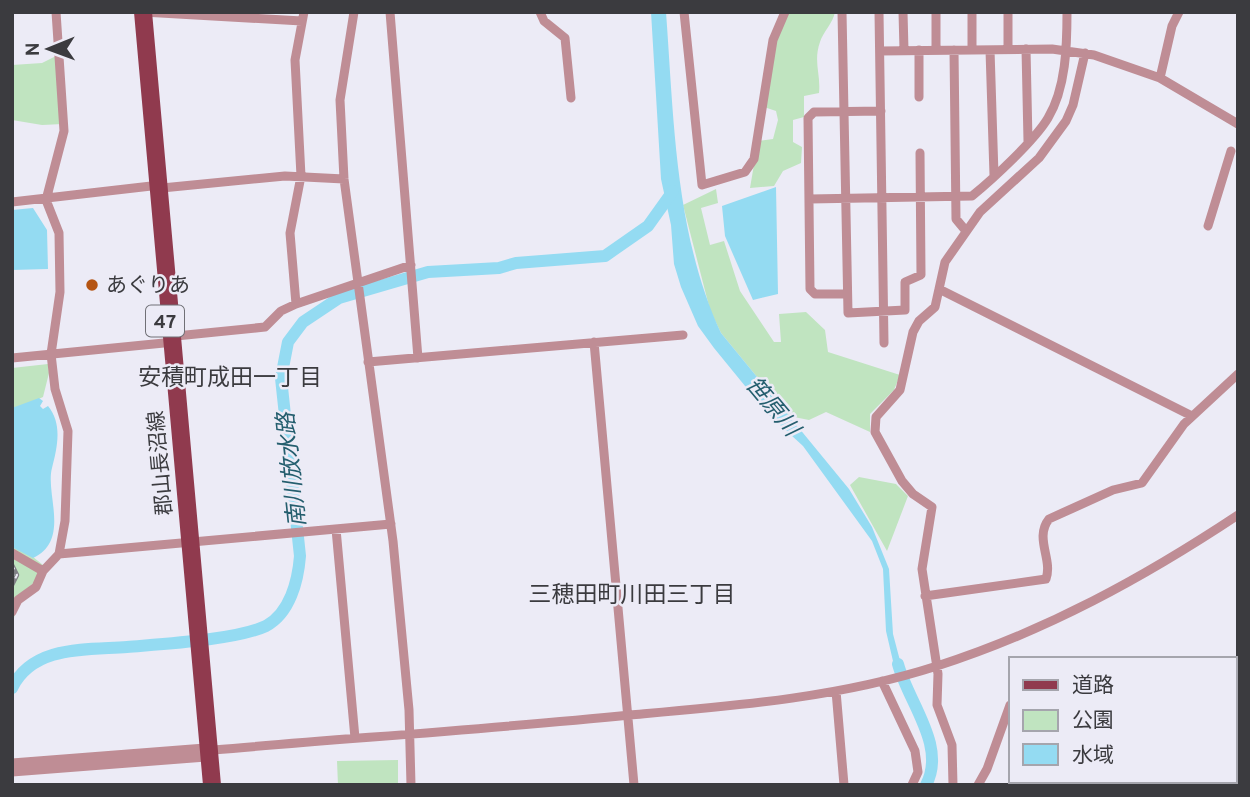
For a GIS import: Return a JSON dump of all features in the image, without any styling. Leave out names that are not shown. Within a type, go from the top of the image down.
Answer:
[{"type":"main road","name":"郡山長沼線","points":[[143,12],[200,647],[208,785]]},
{"type":"main road","name":"郡山長沼線","points":[[208,752],[216,785]]},
{"type":"street","points":[[12,612],[18,600],[36,587],[43,571],[59,554],[65,521],[68,431],[55,389],[51,355],[60,292],[59,233],[46,200],[64,131],[56,12]]},
{"type":"street","points":[[143,12],[303,17],[295,69],[301,176],[290,233],[296,304]]},
{"type":"street","points":[[354,12],[340,100],[344,179],[391,524],[411,733],[411,785]]},
{"type":"street","points":[[390,12],[418,358]]},
{"type":"street","points":[[540,12],[544,21],[565,38],[571,98]]},
{"type":"street","points":[[684,12],[702,185],[745,172],[754,159],[774,40],[785,12]]},
{"type":"street","points":[[842,12],[845,294],[848,313],[905,310],[905,282],[919,277],[922,272],[920,153]]},
{"type":"street","points":[[879,12],[884,343]]},
{"type":"street","points":[[903,12],[904,50]]},
{"type":"street","points":[[936,12],[936,50]]},
{"type":"street","points":[[972,12],[972,50]]},
{"type":"street","points":[[1008,12],[1008,49]]},
{"type":"street","points":[[810,199],[972,196],[1046,120],[1058,96],[1067,12]]},
{"type":"street","points":[[1160,78],[1172,26],[1179,12]]},
{"type":"street","points":[[1026,49],[1028,141]]},
{"type":"street","points":[[880,51],[1064,49],[1085,53],[1160,78],[1238,124]]},
{"type":"street","points":[[919,50],[919,97]]},
{"type":"street","points":[[954,50],[956,221],[966,232]]},
{"type":"street","points":[[990,50],[994,175]]},
{"type":"street","points":[[953,785],[952,745],[937,705],[937,666],[925,596],[922,559],[931,505],[913,494],[902,481],[875,432],[875,422],[879,411],[900,390],[913,332],[919,321],[935,307],[945,262],[980,212],[1010,187],[1057,136],[1073,105],[1085,53]]},
{"type":"street","points":[[845,294],[815,294],[810,289],[808,118],[814,112],[881,111]]},
{"type":"street","points":[[1208,226],[1231,151]]},
{"type":"street","points":[[12,202],[46,200],[83,192],[301,176],[344,179]]},
{"type":"street","points":[[12,358],[265,327],[281,311],[296,304],[411,265]]},
{"type":"street","points":[[939,289],[1192,416]]},
{"type":"street","points":[[369,362],[683,335]]},
{"type":"street","points":[[593,342],[634,785]]},
{"type":"street","points":[[925,596],[1045,579],[1048,572],[1042,533],[1049,519],[1108,492],[1142,483],[1192,416],[1238,374]]},
{"type":"street","points":[[12,772],[355,738],[628,716],[775,701],[836,691],[937,666],[1079,611],[1238,515]]},
{"type":"street","points":[[59,554],[391,524]]},
{"type":"street","points":[[336,528],[355,738]]},
{"type":"street","points":[[12,553],[43,571]]},
{"type":"street","points":[[882,681],[883,689],[895,707],[915,751],[918,772],[912,785]]},
{"type":"street","points":[[836,691],[844,785]]},
{"type":"street","points":[[978,785],[988,769],[1009,708]]},
{"type":"street","points":[[12,763],[208,752]]},
{"type":"green space","points":[[788,12],[835,12],[818,49],[819,93],[804,96],[804,117],[793,120],[793,142],[802,147],[801,163],[783,171],[774,186],[750,188],[758,141],[773,139],[778,120],[776,111],[764,107],[777,37]]},
{"type":"green space","points":[[56,56],[63,124],[42,125],[12,120],[12,65],[42,63]]},
{"type":"green space","points":[[716,189],[718,203],[701,208],[710,245],[724,241],[740,291],[774,342],[781,342],[779,314],[806,312],[825,330],[828,352],[900,375],[894,390],[870,414],[870,432],[826,412],[809,420],[789,416],[721,333],[710,310],[683,205]]},
{"type":"green space","points":[[48,364],[49,373],[43,397],[12,411],[12,368]]},
{"type":"green space","points":[[859,477],[896,484],[908,496],[887,551],[850,485]]},
{"type":"green space","points":[[12,540],[43,565],[36,581],[20,594],[12,626]]},
{"type":"green space","points":[[398,760],[398,785],[338,785],[337,761]]},
{"type":"water","points":[[651,12],[666,12],[679,176],[694,256],[706,295],[721,333],[849,489],[872,527],[889,569],[893,634],[903,672],[896,674],[886,631],[883,569],[872,541],[803,446],[767,413],[714,348],[698,326],[681,287],[674,264],[671,225],[661,179]]},
{"type":"water","points":[[776,187],[778,294],[753,300],[725,236],[722,206]]},
{"type":"water","points":[[33,208],[47,230],[48,269],[12,270],[12,210]]},
{"type":"water","points":[[39,398],[43,401],[40,406],[43,409],[48,406],[53,413],[57,428],[51,479],[54,528],[51,540],[44,550],[33,558],[12,547],[12,408]]},
{"type":"waterway","name":"南川放水路","points":[[12,688],[21,674],[33,664],[62,652],[178,643],[237,635],[266,626],[281,613],[295,586],[300,556],[281,378],[288,342],[303,322],[339,298],[428,272],[499,268],[516,263],[605,256],[648,226],[673,191]]},
{"type":"waterway","name":"笹原川","points":[[898,664],[929,740],[932,755],[926,785]]},
{"type":"railway","points":[[12,565],[17,575],[12,585]]},
{"type":"place","name":"あぐりあ","points":[[92,285]]},
{"type":"district","name":"安積町成田一丁目","points":[[230,377]]},
{"type":"district","name":"三穂田町川田三丁目","points":[[632,594]]}]
